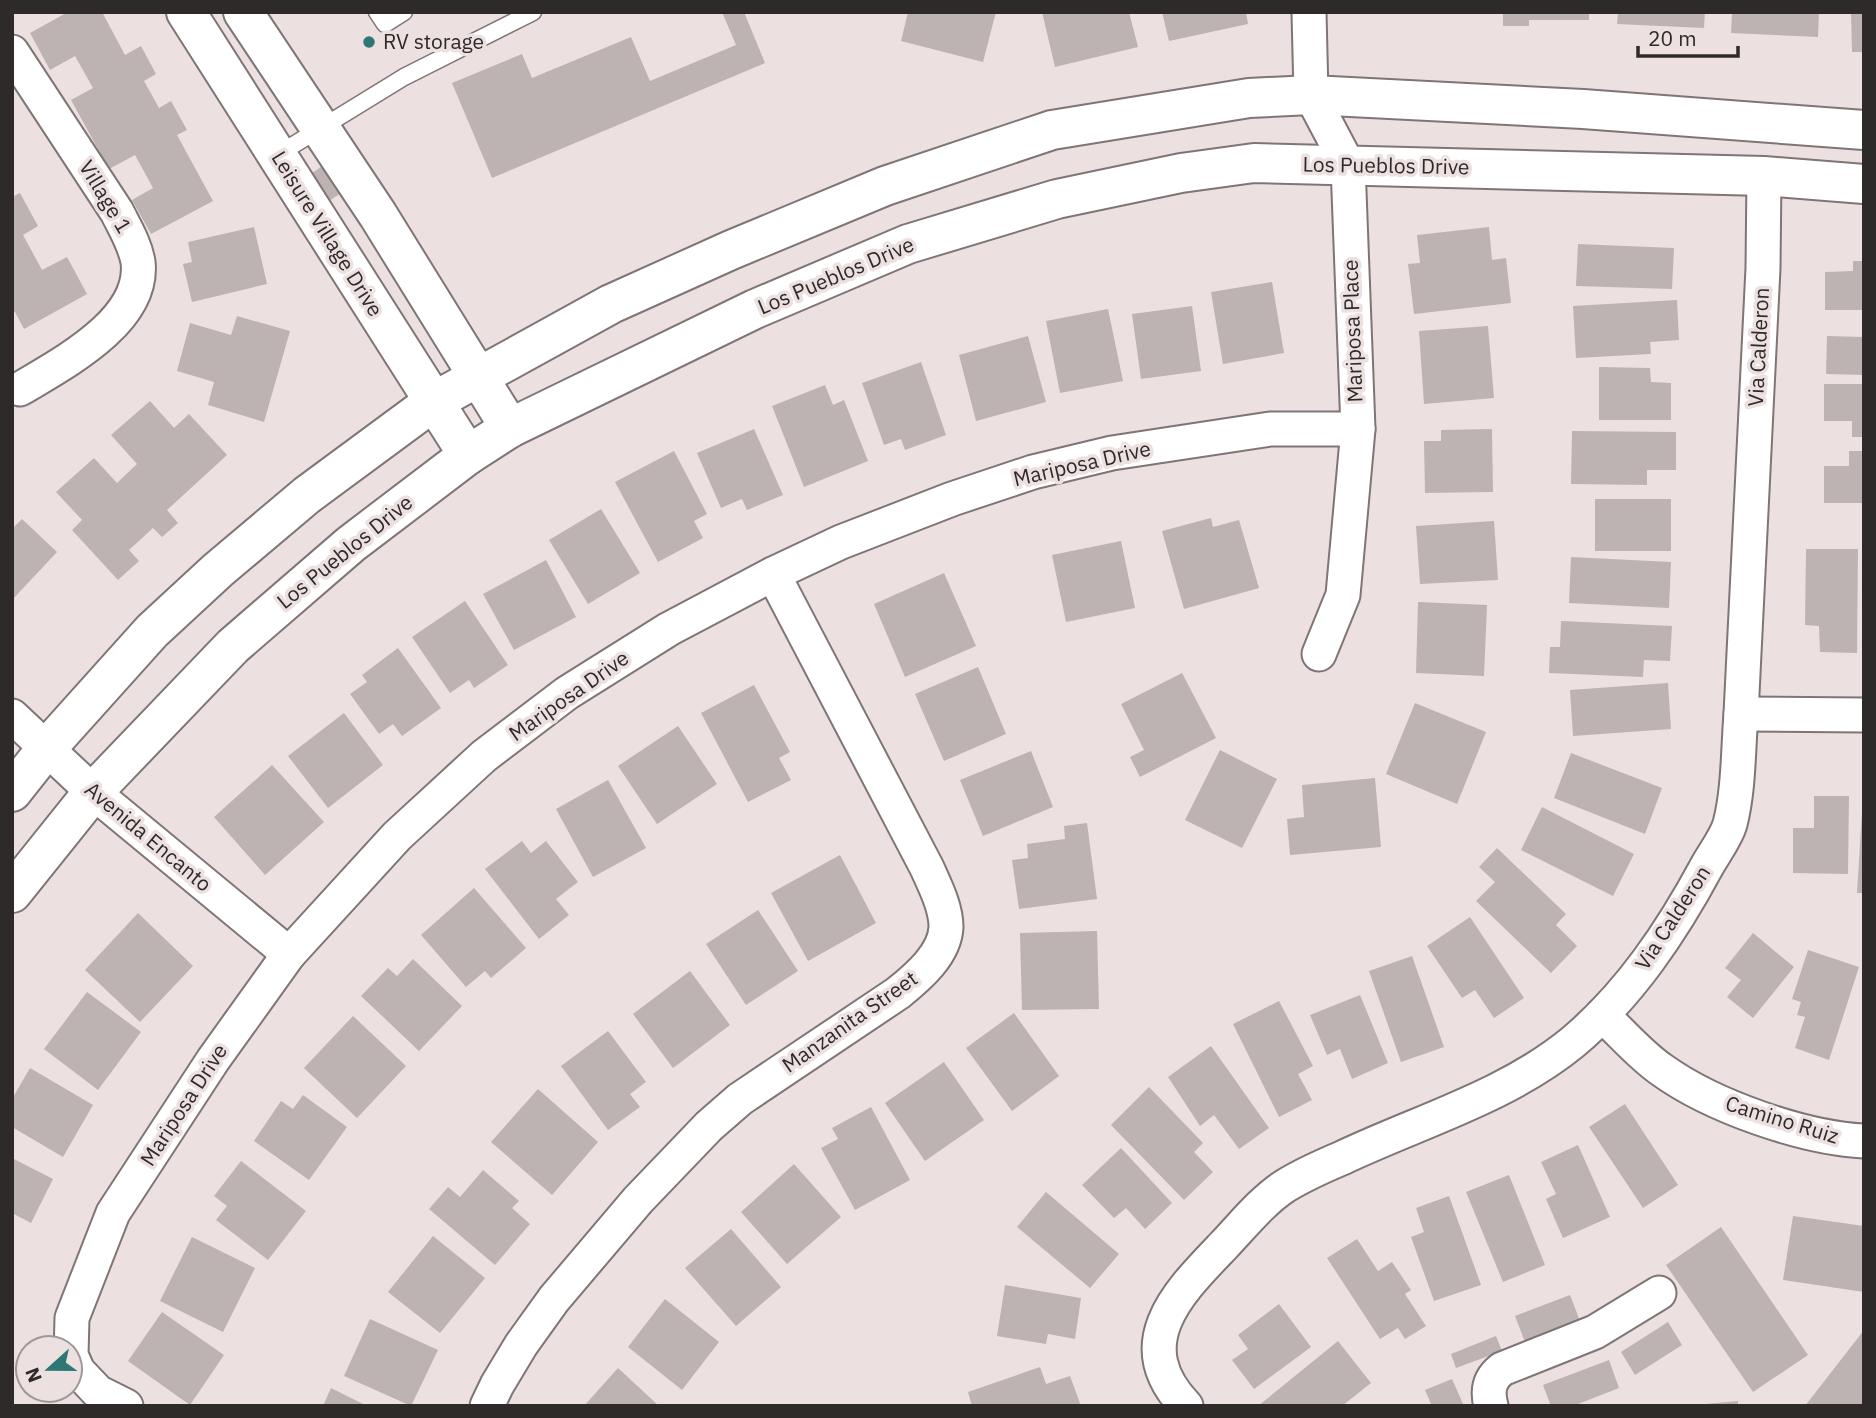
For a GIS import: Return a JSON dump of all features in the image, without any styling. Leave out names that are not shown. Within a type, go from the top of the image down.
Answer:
[{"type":"street","name":"Leisure Village Drive","points":[[187,12],[468,455]]},
{"type":"street","points":[[243,12],[378,215],[510,428]]},
{"type":"street","name":"Mariposa Place","points":[[1309,12],[1311,95],[1348,165],[1358,429],[1343,595],[1319,654]]},
{"type":"street","name":"Village 1","points":[[12,52],[117,212],[132,240],[138,274],[134,296],[123,315],[71,359],[20,388]]},
{"type":"street","points":[[12,792],[46,749],[152,631],[218,570],[307,495],[433,402],[611,304],[731,250],[885,186],[1052,130],[1249,98],[1311,95],[1569,109],[1864,130]]},
{"type":"street","name":"Los Pueblos Drive","points":[[12,893],[93,792],[233,646],[351,544],[468,455],[510,428],[755,309],[908,244],[1057,199],[1181,173],[1254,163],[1764,176],[1864,184]]},
{"type":"street","name":"Via Calderon","points":[[1186,1406],[1164,1374],[1159,1351],[1162,1326],[1169,1309],[1186,1285],[1250,1217],[1284,1187],[1331,1162],[1507,1087],[1572,1043],[1602,1015],[1660,946],[1729,826],[1741,714],[1763,268],[1764,176]]},
{"type":"street","points":[[333,242],[378,215]]},
{"type":"street","name":"Mariposa Drive","points":[[72,1334],[72,1318],[113,1213],[213,1060],[289,954],[397,836],[484,756],[567,693],[669,629],[773,574],[841,542],[952,499],[1033,472],[1112,453],[1270,429],[1358,429]]},
{"type":"street","name":"Manzanita Street","points":[[487,1406],[522,1345],[554,1299],[638,1200],[709,1126],[740,1099],[916,979],[936,955],[946,928],[942,904],[927,868],[773,574]]},
{"type":"street","points":[[1741,714],[1864,715]]},
{"type":"street","name":"Avenida Encanto","points":[[12,716],[93,792],[289,954]]},
{"type":"street","name":"Camino Ruiz","points":[[1602,1015],[1661,1070],[1692,1088],[1734,1108],[1779,1123],[1845,1140],[1864,1140]]},
{"type":"street","points":[[1491,1406],[1491,1381],[1502,1369],[1595,1332],[1659,1293]]},
{"type":"street","points":[[84,1377],[98,1392],[126,1406]]},
{"type":"lane","points":[[377,12],[385,24],[404,12]]},
{"type":"lane","points":[[277,155],[415,71],[533,12]]},
{"type":"building","points":[[68,12],[102,12],[125,55],[141,46],[156,74],[144,81],[159,108],[171,101],[187,130],[177,135],[213,201],[151,234],[132,200],[153,188],[135,155],[109,169],[71,100],[93,88],[75,56],[50,70],[30,33]]},
{"type":"building","points":[[722,12],[744,12],[765,63],[492,178],[452,83],[522,54],[532,78],[631,37],[650,81],[736,45]]},
{"type":"building","points":[[908,12],[996,12],[983,62],[901,41]]},
{"type":"building","points":[[1042,12],[1129,12],[1138,47],[1055,67]]},
{"type":"building","points":[[1162,12],[1246,12],[1248,24],[1169,41]]},
{"type":"building","points":[[1503,12],[1589,12],[1589,20],[1529,20],[1529,26],[1503,26]]},
{"type":"building","points":[[1618,12],[1705,12],[1704,28],[1617,24]]},
{"type":"building","points":[[1732,12],[1819,12],[1818,37],[1731,33]]},
{"type":"building","points":[[1851,12],[1864,12],[1864,52],[1852,52]]},
{"type":"building","points":[[324,165],[341,193],[326,203],[309,175]]},
{"type":"building","points":[[20,193],[38,226],[23,235],[42,270],[67,257],[87,294],[24,329],[15,312],[12,313],[12,197]]},
{"type":"building","points":[[254,227],[267,284],[192,302],[183,264],[192,262],[188,242]]},
{"type":"building","points":[[1489,227],[1492,260],[1506,258],[1511,303],[1414,314],[1408,264],[1420,263],[1417,235]]},
{"type":"building","points":[[1578,244],[1674,248],[1672,289],[1576,286]]},
{"type":"building","points":[[1853,261],[1864,261],[1864,310],[1825,310],[1825,272],[1853,271]]},
{"type":"building","points":[[1272,282],[1284,353],[1223,364],[1211,292]]},
{"type":"building","points":[[1677,300],[1679,340],[1650,342],[1651,354],[1576,358],[1573,306]]},
{"type":"building","points":[[1192,306],[1201,371],[1141,379],[1132,314]]},
{"type":"building","points":[[1108,309],[1123,381],[1060,393],[1046,321]]},
{"type":"building","points":[[237,316],[290,331],[264,422],[208,405],[214,382],[177,371],[190,323],[231,335]]},
{"type":"building","points":[[1488,326],[1494,398],[1424,404],[1419,331]]},
{"type":"building","points":[[1028,336],[1046,402],[976,421],[959,355]]},
{"type":"building","points":[[1827,336],[1864,337],[1864,375],[1826,374]]},
{"type":"building","points":[[921,362],[946,435],[905,450],[901,439],[884,445],[862,383]]},
{"type":"building","points":[[1599,367],[1650,368],[1651,382],[1671,383],[1671,420],[1599,420]]},
{"type":"building","points":[[1824,384],[1864,384],[1864,437],[1852,437],[1852,421],[1824,421]]},
{"type":"building","points":[[825,385],[833,405],[844,400],[868,461],[804,487],[772,406]]},
{"type":"building","points":[[150,401],[174,428],[189,414],[227,455],[167,510],[178,523],[162,537],[153,528],[129,550],[139,561],[118,580],[72,530],[82,520],[56,492],[94,458],[117,483],[137,464],[111,435]]},
{"type":"building","points":[[754,429],[783,495],[747,510],[742,499],[721,508],[697,453]]},
{"type":"building","points":[[1492,429],[1493,492],[1425,493],[1424,441],[1441,441],[1441,430]]},
{"type":"building","points":[[1572,431],[1676,432],[1676,470],[1647,470],[1647,485],[1571,484]]},
{"type":"building","points":[[674,451],[707,514],[694,521],[703,538],[658,562],[615,482]]},
{"type":"building","points":[[1849,451],[1864,451],[1864,503],[1824,503],[1824,466],[1849,466]]},
{"type":"building","points":[[1595,499],[1671,499],[1671,551],[1595,551]]},
{"type":"building","points":[[601,509],[640,573],[588,604],[549,540]]},
{"type":"building","points":[[1211,518],[1213,527],[1239,520],[1259,588],[1184,609],[1162,531]]},
{"type":"building","points":[[22,519],[57,552],[12,600],[12,529]]},
{"type":"building","points":[[1494,521],[1498,580],[1420,584],[1416,526]]},
{"type":"building","points":[[1121,541],[1135,608],[1066,622],[1052,555]]},
{"type":"building","points":[[1806,549],[1858,549],[1857,653],[1820,652],[1819,626],[1805,625]]},
{"type":"building","points":[[1571,557],[1671,562],[1669,608],[1569,603]]},
{"type":"building","points":[[546,560],[576,617],[514,650],[483,594]]},
{"type":"building","points":[[944,573],[976,646],[905,677],[874,604]]},
{"type":"building","points":[[465,601],[508,665],[474,688],[469,680],[450,693],[412,637]]},
{"type":"building","points":[[1418,602],[1487,605],[1484,676],[1416,673]]},
{"type":"building","points":[[1561,621],[1672,626],[1670,661],[1644,660],[1643,677],[1549,673],[1550,647],[1560,647]]},
{"type":"building","points":[[398,648],[441,708],[402,736],[393,724],[379,734],[350,694],[367,682],[362,675]]},
{"type":"building","points":[[978,667],[1006,734],[944,761],[915,694]]},
{"type":"building","points":[[1182,673],[1216,738],[1140,777],[1130,757],[1144,750],[1121,704]]},
{"type":"building","points":[[1668,683],[1671,729],[1573,736],[1570,690]]},
{"type":"building","points":[[754,685],[790,752],[779,758],[791,780],[748,802],[701,713]]},
{"type":"building","points":[[1415,703],[1486,732],[1457,804],[1386,774]]},
{"type":"building","points":[[344,713],[383,765],[328,808],[288,756]]},
{"type":"building","points":[[678,726],[717,784],[657,824],[618,766]]},
{"type":"building","points":[[1220,750],[1277,779],[1242,848],[1185,820]]},
{"type":"building","points":[[1031,751],[1053,807],[983,836],[960,780]]},
{"type":"building","points":[[1571,753],[1662,788],[1645,834],[1554,798]]},
{"type":"building","points":[[272,765],[324,822],[265,875],[214,817]]},
{"type":"building","points":[[1375,778],[1381,847],[1290,855],[1287,819],[1304,817],[1302,785]]},
{"type":"building","points":[[608,780],[646,848],[593,877],[556,809]]},
{"type":"building","points":[[1814,796],[1849,796],[1848,874],[1793,873],[1793,828],[1814,828]]},
{"type":"building","points":[[1542,807],[1634,854],[1613,896],[1521,850]]},
{"type":"building","points":[[1862,812],[1864,893],[1857,893]]},
{"type":"building","points":[[1087,823],[1097,899],[1019,909],[1012,860],[1028,858],[1027,844],[1065,839],[1064,826]]},
{"type":"building","points":[[522,841],[531,853],[546,841],[578,882],[556,899],[569,915],[539,939],[485,869]]},
{"type":"building","points":[[1497,848],[1566,914],[1556,925],[1577,946],[1551,973],[1476,901],[1495,882],[1479,867]]},
{"type":"building","points":[[840,855],[876,923],[808,961],[771,893]]},
{"type":"building","points":[[474,888],[526,948],[491,978],[485,971],[466,987],[421,935]]},
{"type":"building","points":[[758,910],[798,971],[746,1005],[706,944]]},
{"type":"building","points":[[138,913],[193,966],[140,1022],[85,970]]},
{"type":"building","points":[[1470,917],[1524,998],[1494,1018],[1475,990],[1462,998],[1427,946]]},
{"type":"building","points":[[1097,931],[1099,1009],[1022,1010],[1020,933]]},
{"type":"building","points":[[1753,933],[1794,967],[1753,1018],[1727,997],[1741,980],[1725,968]]},
{"type":"building","points":[[1808,950],[1859,967],[1829,1060],[1795,1048],[1805,1017],[1797,1015],[1801,1002],[1792,999]]},
{"type":"building","points":[[1412,956],[1444,1047],[1401,1062],[1369,971]]},
{"type":"building","points":[[413,959],[462,1006],[419,1051],[361,996],[388,968],[397,976]]},
{"type":"building","points":[[690,971],[730,1025],[673,1068],[633,1014]]},
{"type":"building","points":[[87,992],[141,1032],[98,1090],[44,1049]]},
{"type":"building","points":[[1360,995],[1388,1063],[1352,1079],[1340,1049],[1327,1055],[1310,1015]]},
{"type":"building","points":[[1279,1001],[1313,1066],[1298,1074],[1312,1100],[1279,1117],[1233,1024]]},
{"type":"building","points":[[1014,1013],[1059,1076],[1012,1111],[966,1048]]},
{"type":"building","points":[[353,1016],[406,1066],[357,1118],[304,1068]]},
{"type":"building","points":[[608,1031],[646,1082],[630,1094],[640,1107],[608,1130],[561,1066]]},
{"type":"building","points":[[1211,1046],[1269,1128],[1239,1149],[1214,1115],[1200,1126],[1168,1077]]},
{"type":"building","points":[[944,1062],[984,1120],[925,1161],[885,1103]]},
{"type":"building","points":[[30,1068],[93,1105],[63,1157],[12,1127],[12,1099]]},
{"type":"building","points":[[1149,1087],[1203,1143],[1194,1152],[1213,1172],[1184,1200],[1111,1125]]},
{"type":"building","points":[[538,1089],[598,1142],[552,1195],[491,1142]]},
{"type":"building","points":[[303,1095],[347,1127],[309,1180],[254,1141],[281,1101],[293,1109]]},
{"type":"building","points":[[1625,1104],[1678,1185],[1643,1208],[1589,1127]]},
{"type":"building","points":[[871,1107],[910,1180],[855,1210],[821,1148],[838,1139],[832,1128]]},
{"type":"building","points":[[1578,1145],[1610,1217],[1563,1238],[1546,1199],[1556,1194],[1541,1162]]},
{"type":"building","points":[[1121,1148],[1172,1203],[1145,1229],[1126,1208],[1114,1218],[1082,1185]]},
{"type":"building","points":[[12,1158],[53,1179],[31,1223],[12,1213]]},
{"type":"building","points":[[241,1161],[306,1211],[268,1260],[216,1220],[227,1206],[214,1196]]},
{"type":"building","points":[[794,1164],[841,1217],[787,1264],[741,1212]]},
{"type":"building","points":[[483,1170],[519,1201],[512,1208],[530,1224],[495,1265],[429,1209],[448,1187],[460,1197]]},
{"type":"building","points":[[1509,1175],[1545,1265],[1503,1282],[1466,1192]]},
{"type":"building","points":[[1046,1192],[1119,1254],[1090,1288],[1017,1227]]},
{"type":"building","points":[[1449,1196],[1481,1285],[1434,1301],[1411,1237],[1424,1232],[1416,1208]]},
{"type":"building","points":[[1793,1216],[1864,1226],[1864,1292],[1783,1280]]},
{"type":"building","points":[[1721,1227],[1808,1355],[1753,1392],[1666,1265]]},
{"type":"building","points":[[731,1229],[781,1287],[736,1326],[685,1268]]},
{"type":"building","points":[[433,1236],[485,1278],[440,1333],[388,1292]]},
{"type":"building","points":[[192,1237],[255,1268],[223,1332],[160,1301]]},
{"type":"building","points":[[1357,1239],[1378,1271],[1392,1262],[1411,1290],[1405,1294],[1426,1326],[1405,1339],[1398,1328],[1380,1339],[1327,1258]]},
{"type":"building","points":[[1005,1285],[1081,1298],[1075,1339],[1048,1334],[1046,1344],[997,1336]]},
{"type":"building","points":[[1570,1295],[1580,1321],[1525,1342],[1515,1316]]},
{"type":"building","points":[[665,1299],[719,1342],[682,1390],[628,1347]]},
{"type":"building","points":[[1279,1304],[1311,1347],[1254,1389],[1232,1360],[1248,1349],[1238,1335]]},
{"type":"building","points":[[162,1312],[224,1355],[190,1405],[128,1361]]},
{"type":"building","points":[[370,1319],[438,1350],[411,1406],[344,1376]]},
{"type":"building","points":[[1668,1322],[1682,1345],[1635,1375],[1621,1352]]},
{"type":"building","points":[[1864,1330],[1864,1406],[1805,1406]]},
{"type":"building","points":[[1496,1336],[1502,1351],[1456,1368],[1451,1354]]},
{"type":"building","points":[[1338,1341],[1371,1383],[1342,1406],[1258,1406]]},
{"type":"building","points":[[1609,1360],[1619,1388],[1573,1406],[1551,1406],[1543,1385]]},
{"type":"building","points":[[1040,1367],[1046,1384],[1070,1376],[1081,1406],[972,1406],[968,1392]]},
{"type":"building","points":[[618,1368],[659,1406],[584,1406]]},
{"type":"building","points":[[1452,1379],[1464,1406],[1432,1406],[1425,1390]]},
{"type":"building","points":[[331,1388],[367,1406],[323,1406]]},
{"type":"building","points":[[1738,1401],[1738,1406],[1705,1406],[1705,1404]]},
{"type":"place","name":"RV storage","points":[[369,42]]}]
